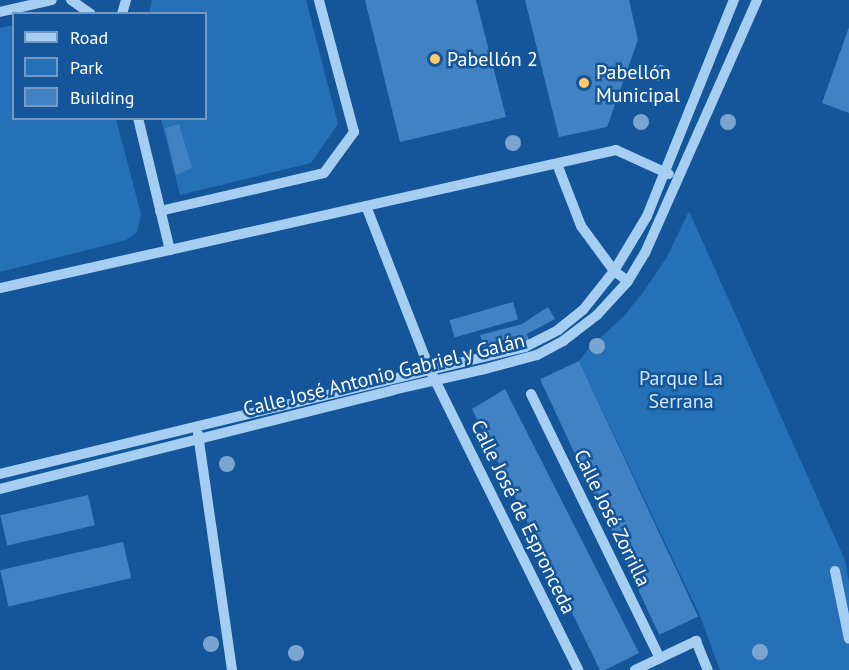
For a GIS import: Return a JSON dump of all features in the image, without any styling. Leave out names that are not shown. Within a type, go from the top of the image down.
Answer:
[{"type":"street","points":[[0,12],[52,0]]},
{"type":"street","points":[[71,0],[88,12]]},
{"type":"street","points":[[160,211],[324,173],[354,132],[319,0]]},
{"type":"street","name":"Calle José Antonio Gabriel y Galán","points":[[0,489],[199,440],[433,375],[525,347],[558,330],[583,310],[614,271],[647,216],[734,0]]},
{"type":"street","name":"Calle José Antonio Gabriel y Galán","points":[[0,474],[433,375],[537,355],[563,341],[597,315],[628,281],[645,253],[757,0]]},
{"type":"street","points":[[138,120],[170,250]]},
{"type":"street","points":[[0,288],[616,150],[678,178]]},
{"type":"street","points":[[557,164],[581,226],[614,271],[628,281]]},
{"type":"street","name":"Calle José de Espronceda","points":[[366,206],[433,375],[578,670]]},
{"type":"street","name":"Calle José Zorrilla","points":[[531,394],[660,658]]},
{"type":"street","points":[[198,428],[232,670]]},
{"type":"street","points":[[835,571],[849,639]]},
{"type":"street","points":[[635,670],[696,640],[708,670]]},
{"type":"green space","points":[[152,0],[306,0],[338,124],[311,163],[180,195],[161,120],[207,120],[207,12],[149,12]]},
{"type":"green space","points":[[12,25],[12,120],[116,120],[141,214],[137,232],[126,240],[0,272],[0,28]]},
{"type":"green space","name":"Parque La Serrana","points":[[689,211],[845,560],[849,582],[849,670],[720,670],[700,616],[579,361],[590,347],[624,316],[644,291],[667,257]]},
{"type":"building","name":"Pabellón 2","points":[[365,0],[476,0],[506,117],[400,142]]},
{"type":"building","name":"Pabellón Municipal","points":[[525,0],[629,0],[638,40],[607,127],[559,137]]},
{"type":"building","points":[[849,27],[849,113],[822,103]]},
{"type":"building","points":[[179,124],[192,168],[176,175],[165,128]]},
{"type":"building","points":[[513,302],[518,319],[455,337],[450,320]]},
{"type":"building","points":[[548,307],[555,319],[527,334],[529,340],[485,351],[480,335],[522,324]]},
{"type":"building","points":[[579,361],[698,617],[659,635],[540,379]]},
{"type":"building","points":[[505,389],[639,653],[605,670],[600,670],[472,409]]},
{"type":"building","points":[[88,495],[95,525],[7,545],[0,515]]},
{"type":"building","points":[[123,542],[131,578],[9,606],[0,570]]},
{"type":"place","name":"Pabellón 2","points":[[435,59]]},
{"type":"place","name":"Pabellón Municipal","points":[[584,83]]}]
